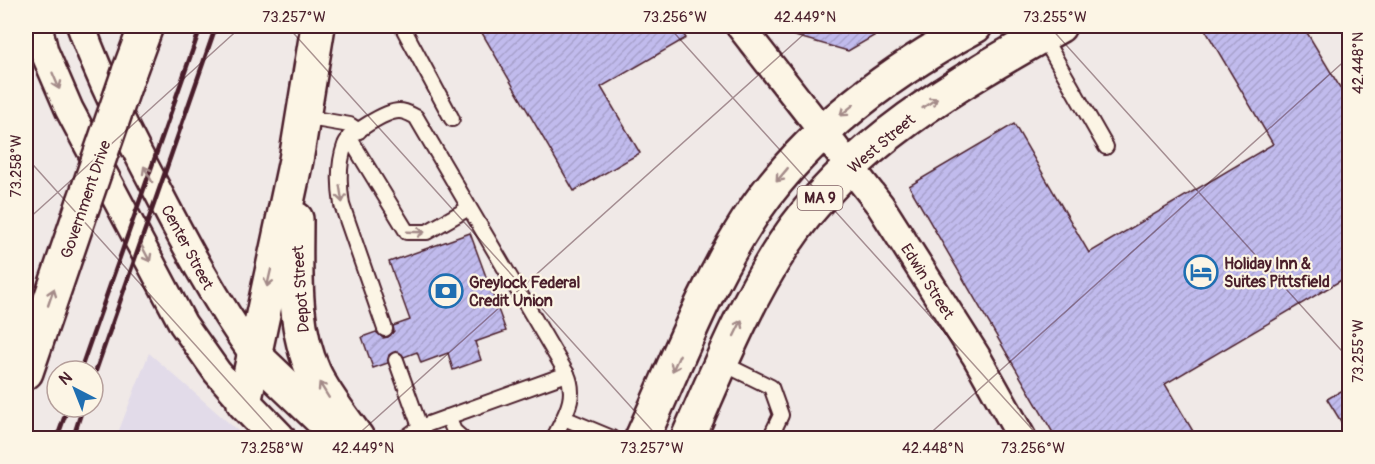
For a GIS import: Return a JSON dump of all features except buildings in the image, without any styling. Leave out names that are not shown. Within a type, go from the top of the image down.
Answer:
[{"type":"main road","name":"Government Drive","points":[[26,372],[146,26]]},
{"type":"main road","name":"Depot Street","points":[[243,402],[254,355],[261,309],[296,160],[318,26]]},
{"type":"main road","name":"MA 9","points":[[642,438],[728,254],[761,201],[821,132],[908,65],[975,26]]},
{"type":"main road","name":"West Street","points":[[688,438],[759,285],[785,242],[817,201],[850,167],[919,111],[1046,29]]},
{"type":"main road","name":"Depot Street","points":[[296,160],[296,282],[303,338],[313,371],[357,438]]},
{"type":"main road","name":"Center Street","points":[[254,355],[341,438]]},
{"type":"main road","points":[[243,402],[278,438]]},
{"type":"street","points":[[38,26],[44,51],[69,109],[183,324],[217,372],[243,402]]},
{"type":"street","name":"Center Street","points":[[81,26],[111,99],[185,243],[216,299],[254,355]]},
{"type":"street","name":"Edwin Street","points":[[740,26],[880,205],[975,356],[1022,438]]},
{"type":"lane","points":[[402,26],[452,119]]},
{"type":"lane","points":[[1046,29],[1106,147]]},
{"type":"lane","points":[[385,329],[342,206],[339,186],[344,146],[354,134],[397,111],[407,112],[416,117],[567,374],[573,390],[572,399],[554,438]]},
{"type":"lane","points":[[303,117],[350,125],[407,232],[427,232],[469,208]]},
{"type":"lane","points":[[396,360],[420,427]]},
{"type":"lane","points":[[722,363],[771,387],[781,415],[770,438]]},
{"type":"lane","points":[[405,438],[420,427],[567,374]]},
{"type":"lane","points":[[448,417],[454,431],[462,438]]},
{"type":"lane","points":[[564,418],[612,438]]},
{"type":"shaded area","points":[[149,353],[246,438],[116,438]]},
{"type":"railway","points":[[84,359],[201,26]]},
{"type":"railway","points":[[100,359],[216,26]]},
{"type":"railway","points":[[57,438],[64,419]]},
{"type":"railway","points":[[73,438],[79,419]]},
{"type":"place","name":"Holiday Inn & Suites Pittsfield","points":[[1201,272]]},
{"type":"place","name":"Greylock Federal Credit Union","points":[[446,291]]}]
